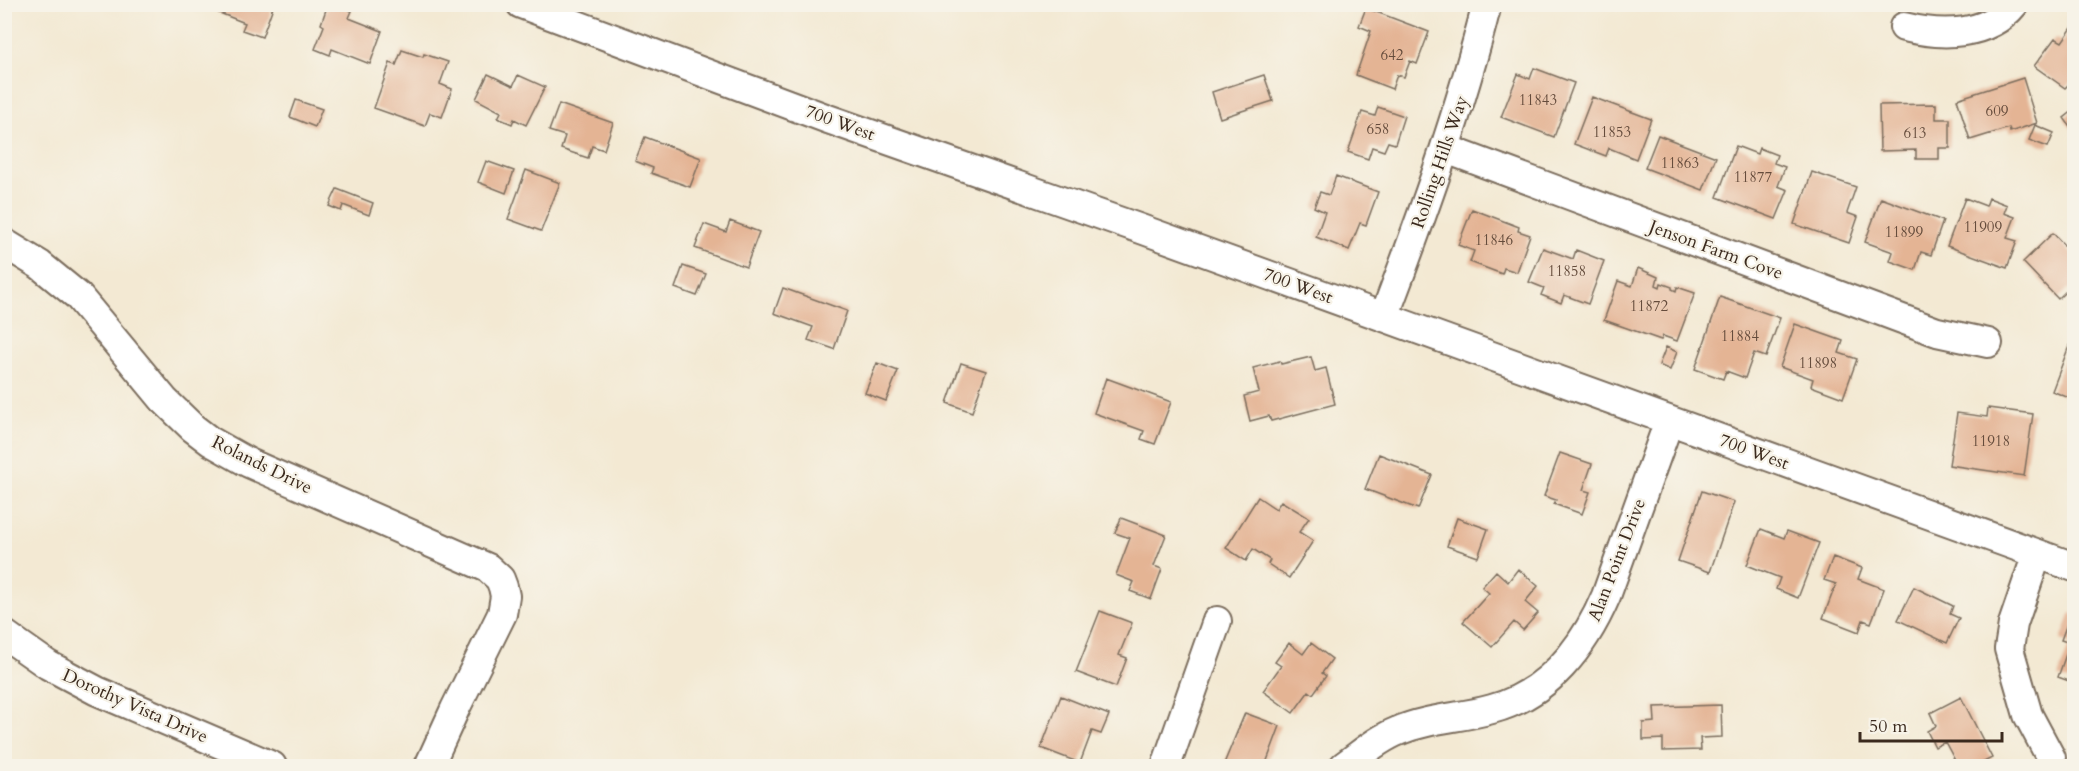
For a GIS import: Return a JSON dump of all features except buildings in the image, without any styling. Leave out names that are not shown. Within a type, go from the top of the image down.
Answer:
[{"type":"street","name":"700 West","points":[[521,4],[828,119],[2074,567]]},
{"type":"street","name":"Rolling Hills Way","points":[[1384,317],[1446,149],[1487,4]]},
{"type":"street","points":[[1904,27],[1939,33],[1976,29],[2001,17],[2014,4]]},
{"type":"street","name":"Jenson Farm Cove","points":[[1446,149],[1929,329],[1954,337],[1988,343]]},
{"type":"street","name":"Rolands Drive","points":[[4,243],[40,265],[78,296],[164,400],[210,441],[249,463],[488,568],[494,573],[503,587],[505,605],[502,614],[429,766]]},
{"type":"street","name":"Alan Point Drive","points":[[1344,766],[1397,731],[1427,722],[1494,709],[1526,695],[1554,675],[1577,650],[1594,624],[1669,421]]},
{"type":"street","points":[[2037,554],[2013,624],[2009,649],[2028,715],[2051,758],[2051,766]]},
{"type":"street","points":[[1167,766],[1217,621]]},
{"type":"street","name":"Dorothy Vista Drive","points":[[4,634],[48,665],[97,691],[272,766]]}]
